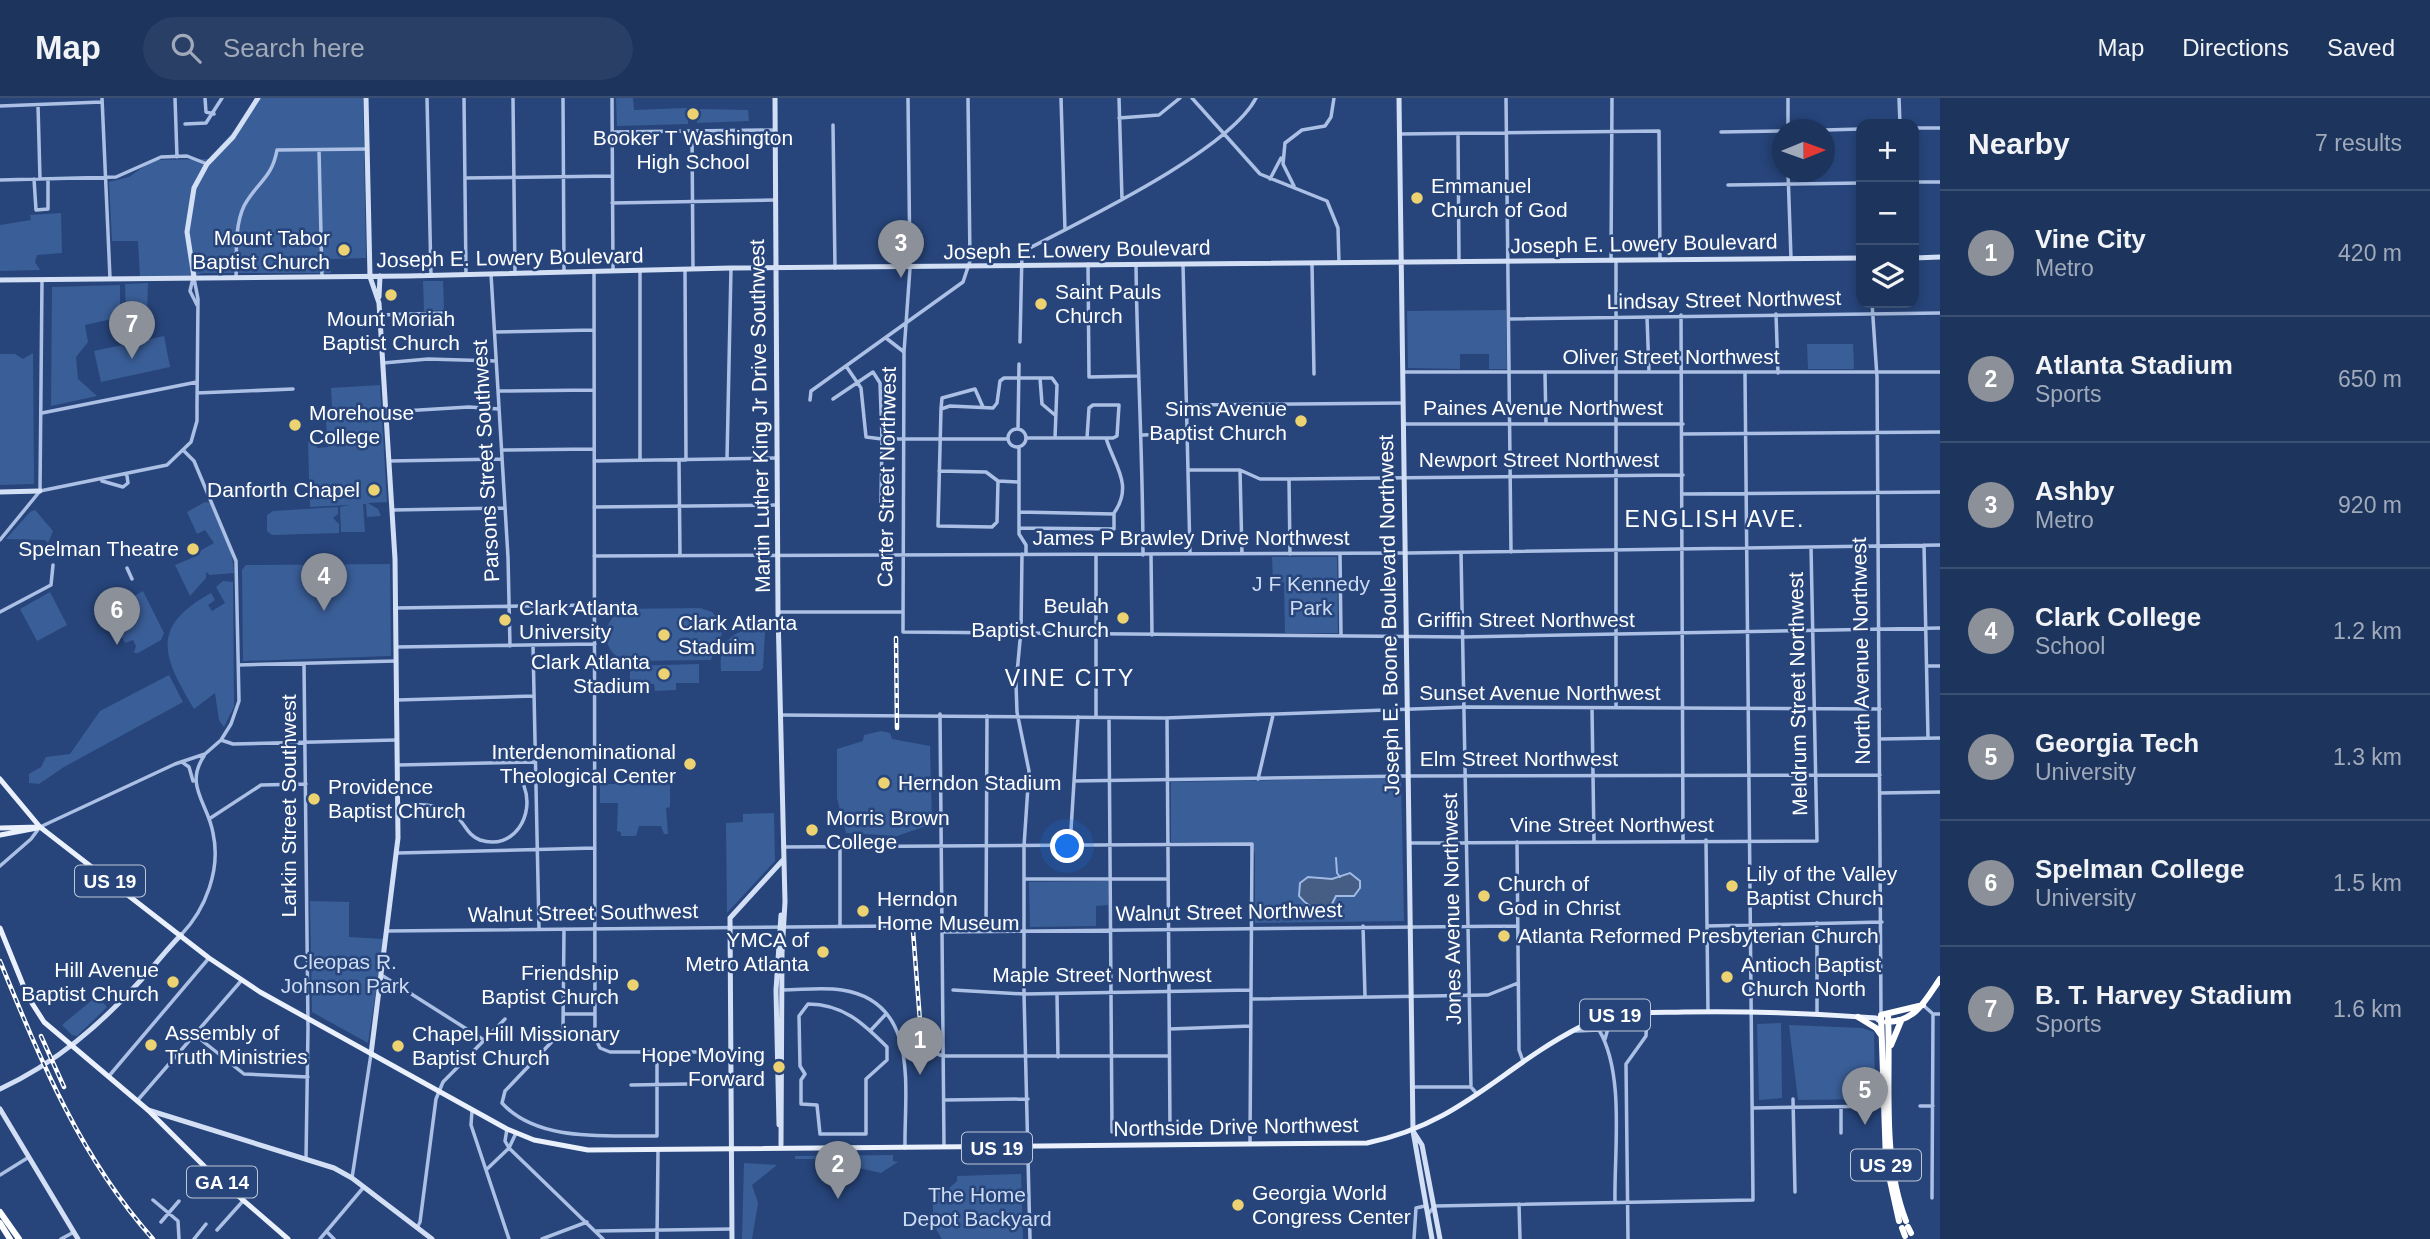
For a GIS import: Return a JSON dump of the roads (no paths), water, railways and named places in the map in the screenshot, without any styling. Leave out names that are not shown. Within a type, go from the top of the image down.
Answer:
[{"type":"highway","name":"Northside Drive Northwest","points":[[1883,1018],[1901,1021],[1917,1013],[1940,979]]},
{"type":"highway","name":"Northside Drive Northwest","points":[[1883,1018],[1923,1005]]},
{"type":"highway","points":[[1858,1017],[1876,1028],[1882,1038]]},
{"type":"highway","name":"North Avenue Northwest","points":[[1883,1018],[1887,1106]]},
{"type":"highway","name":"North Avenue Northwest","points":[[1883,1018],[1889,1055],[1887,1174],[1905,1228]]},
{"type":"highway","points":[[1889,1055],[1901,1021]]},
{"type":"highway","points":[[0,1212],[19,1239]]},
{"type":"highway","points":[[0,1223],[10,1239]]},
{"type":"main road","points":[[194,277],[187,232],[190,199],[207,164],[233,137],[258,98]]},
{"type":"main road","points":[[366,98],[370,277],[379,303]]},
{"type":"main road","name":"Martin Luther King Jr Drive Southwest","points":[[775,98],[776,458],[783,847],[779,990],[781,1148]]},
{"type":"main road","name":"Joseph E. Boone Boulevard Northwest","points":[[1399,98],[1413,1131]]},
{"type":"main road","points":[[1919,258],[1940,257]]},
{"type":"main road","name":"Joseph E. Lowery Boulevard","points":[[0,280],[370,277],[731,268],[1856,258]]},
{"type":"main road","points":[[371,1054],[398,853],[396,608],[379,314],[380,276]]},
{"type":"main road","points":[[0,492],[40,491]]},
{"type":"main road","points":[[0,779],[40,827]]},
{"type":"main road","points":[[0,828],[40,827]]},
{"type":"main road","points":[[0,835],[40,827]]},
{"type":"main road","name":"US 19","points":[[40,827],[242,981],[507,1129],[562,1147],[588,1150],[731,1150]]},
{"type":"main road","points":[[732,1239],[729,927],[732,913],[783,860]]},
{"type":"main road","name":"GA 14","points":[[0,928],[32,1005],[44,1022],[148,1110],[288,1239]]},
{"type":"main road","points":[[0,1089],[46,1066],[73,1047],[134,988],[181,935]]},
{"type":"main road","name":"Northside Drive Northwest","points":[[731,1150],[1367,1143],[1413,1131],[1450,1114],[1571,1032],[1591,1022],[1621,1014],[1752,1012],[1883,1018]]},
{"type":"main road","points":[[0,1110],[78,1239]]},
{"type":"main road","points":[[148,1110],[306,1158],[352,1178],[432,1239]]},
{"type":"main road","points":[[1413,1131],[1432,1239]]},
{"type":"main road","points":[[1413,1131],[1422,1145],[1440,1239]]},
{"type":"street","points":[[175,98],[177,157]]},
{"type":"street","points":[[205,98],[206,112],[214,114]]},
{"type":"street","points":[[185,124],[206,124],[222,98]]},
{"type":"street","points":[[427,98],[430,276]]},
{"type":"street","points":[[464,98],[466,275]]},
{"type":"street","points":[[513,98],[515,274]]},
{"type":"street","points":[[563,98],[564,273]]},
{"type":"street","points":[[612,98],[613,272]]},
{"type":"street","name":"Carter Street Northwest","points":[[903,632],[904,352],[910,268],[908,98]]},
{"type":"street","points":[[810,400],[811,391],[963,282],[969,266],[968,98]]},
{"type":"street","points":[[1061,98],[1065,230]]},
{"type":"street","points":[[1118,98],[1122,199]]},
{"type":"street","points":[[1119,118],[1158,115],[1180,98]]},
{"type":"street","points":[[1192,98],[1251,167],[1270,179],[1321,197],[1332,210],[1338,228],[1339,263]]},
{"type":"street","points":[[1020,342],[1022,252],[1122,199],[1224,135],[1243,119],[1256,98]]},
{"type":"street","points":[[1270,179],[1282,156],[1285,143],[1293,134],[1321,128],[1329,122],[1334,98]]},
{"type":"street","points":[[1506,98],[1511,552]]},
{"type":"street","points":[[1612,98],[1616,708]]},
{"type":"street","points":[[1788,98],[1788,119]]},
{"type":"street","points":[[1899,98],[1900,119]]},
{"type":"street","points":[[0,106],[102,100],[110,280]]},
{"type":"street","points":[[38,105],[40,179]]},
{"type":"street","points":[[833,125],[835,268]]},
{"type":"street","points":[[1919,128],[1940,128]]},
{"type":"street","points":[[1835,130],[1856,129]]},
{"type":"street","points":[[612,132],[774,130]]},
{"type":"street","points":[[692,131],[693,270]]},
{"type":"street","points":[[1400,134],[1659,131],[1660,260]]},
{"type":"street","points":[[1721,132],[1772,131]]},
{"type":"street","points":[[1458,133],[1459,262]]},
{"type":"street","points":[[236,278],[241,214],[271,172],[276,150],[367,149]]},
{"type":"street","points":[[319,150],[322,277]]},
{"type":"street","points":[[1282,156],[1286,176],[1296,188]]},
{"type":"street","points":[[0,180],[105,178],[129,174],[152,158],[194,158],[207,164]]},
{"type":"street","points":[[465,178],[612,176]]},
{"type":"street","points":[[34,179],[36,210],[48,209],[48,179]]},
{"type":"street","points":[[1789,182],[1791,258]]},
{"type":"street","points":[[1919,182],[1940,182]]},
{"type":"street","points":[[1728,185],[1856,183]]},
{"type":"street","points":[[612,203],[774,200]]},
{"type":"street","points":[[1312,263],[1314,374]]},
{"type":"street","points":[[1088,264],[1089,377],[1137,376]]},
{"type":"street","points":[[1136,264],[1137,376],[1143,435],[1143,555]]},
{"type":"street","points":[[1183,264],[1190,554]]},
{"type":"street","points":[[727,459],[731,268]]},
{"type":"street","points":[[685,270],[686,460]]},
{"type":"street","points":[[594,272],[596,1038],[604,1051],[729,1052]]},
{"type":"street","points":[[640,272],[640,460]]},
{"type":"street","name":"Parsons Street Southwest","points":[[491,274],[510,646]]},
{"type":"street","points":[[100,481],[115,475],[127,476],[167,466],[191,442],[197,421],[197,305],[190,291],[194,277]]},
{"type":"street","points":[[0,540],[40,491],[42,280]]},
{"type":"street","name":"North Avenue Northwest","points":[[1872,308],[1877,432],[1883,1018]]},
{"type":"street","points":[[379,314],[446,313]]},
{"type":"street","name":"Lindsay Street Northwest","points":[[1509,319],[1940,313]]},
{"type":"street","points":[[1776,314],[1777,373]]},
{"type":"street","points":[[1681,315],[1683,840]]},
{"type":"street","points":[[1647,317],[1649,372]]},
{"type":"street","points":[[495,332],[594,330]]},
{"type":"street","points":[[886,338],[904,352]]},
{"type":"street","points":[[383,363],[428,359],[496,361]]},
{"type":"street","points":[[1018,429],[1020,364]]},
{"type":"street","points":[[846,366],[861,388],[866,437],[1007,439]]},
{"type":"street","points":[[833,398],[868,373],[873,372],[876,375],[882,410],[881,502]]},
{"type":"street","name":"Oliver Street Northwest","points":[[1402,372],[1940,372]]},
{"type":"street","points":[[1545,373],[1546,424]]},
{"type":"street","points":[[1428,1223],[1428,1213],[1435,1206],[1753,1200],[1745,374]]},
{"type":"street","points":[[1041,378],[1042,404],[1055,415]]},
{"type":"street","points":[[941,410],[950,406],[993,408],[997,403],[1000,381],[1041,378],[1056,380],[1055,438]]},
{"type":"street","points":[[41,413],[197,382]]},
{"type":"street","points":[[197,393],[293,389]]},
{"type":"street","points":[[983,407],[975,389],[942,398],[937,440],[937,522],[942,527],[992,527],[997,522],[998,481]]},
{"type":"street","points":[[498,391],[594,390]]},
{"type":"street","points":[[1186,405],[1402,403]]},
{"type":"street","points":[[1030,1239],[1024,994],[1024,846],[1029,771],[1018,716],[1016,662],[1024,554],[1019,528],[1018,448],[1027,438],[1087,438],[1106,438],[1119,434],[1119,405],[1093,405],[1089,408],[1087,438]]},
{"type":"street","points":[[386,412],[469,407],[499,409]]},
{"type":"street","name":"Paines Avenue Northwest","points":[[1402,424],[1683,424]]},
{"type":"street","points":[[1007,439],[1011,431],[1018,429],[1024,432],[1027,438]]},
{"type":"street","name":"Paines Avenue Northwest","points":[[1683,434],[1940,432]]},
{"type":"street","points":[[1143,435],[1187,433]]},
{"type":"street","points":[[1019,528],[1114,529],[1114,514],[1121,503],[1125,488],[1122,474],[1106,438]]},
{"type":"street","points":[[1007,439],[1012,446],[1018,448]]},
{"type":"street","points":[[502,450],[594,449]]},
{"type":"street","points":[[184,451],[194,461],[236,559],[239,701],[221,740],[205,754],[196,769],[195,788]]},
{"type":"street","points":[[594,461],[776,458]]},
{"type":"street","points":[[389,461],[502,459]]},
{"type":"street","points":[[679,460],[680,555]]},
{"type":"street","name":"Newport Street Northwest","points":[[1188,470],[1240,470],[1260,479],[1683,475]]},
{"type":"street","points":[[1240,470],[1242,554]]},
{"type":"street","points":[[939,471],[986,472],[998,481],[1018,482]]},
{"type":"street","points":[[40,491],[100,481],[111,481],[123,487],[128,483],[127,476]]},
{"type":"street","points":[[1289,479],[1290,554]]},
{"type":"street","points":[[1682,494],[1940,492]]},
{"type":"street","points":[[594,506],[777,505]]},
{"type":"street","points":[[392,510],[505,508]]},
{"type":"street","points":[[1019,512],[1114,514]]},
{"type":"street","points":[[1924,545],[1928,738]]},
{"type":"street","name":"James P Brawley Drive Northwest","points":[[594,556],[902,553],[1290,554],[1940,545]]},
{"type":"street","name":"Meldrum Street Northwest","points":[[1811,547],[1817,841]]},
{"type":"street","name":"Jones Avenue Northwest","points":[[1461,552],[1471,1087]]},
{"type":"street","points":[[1340,553],[1341,636]]},
{"type":"street","points":[[1096,554],[1096,718]]},
{"type":"street","points":[[1151,554],[1152,635]]},
{"type":"street","points":[[0,612],[51,585],[53,565]]},
{"type":"street","points":[[127,568],[132,579]]},
{"type":"street","points":[[396,608],[595,605]]},
{"type":"street","points":[[778,612],[902,612]]},
{"type":"street","name":"Griffin Street Northwest","points":[[903,632],[1463,637],[1940,628]]},
{"type":"street","points":[[396,648],[595,644]]},
{"type":"street","points":[[533,645],[539,929]]},
{"type":"street","points":[[239,665],[396,661]]},
{"type":"street","name":"Larkin Street Southwest","points":[[304,664],[308,1019],[306,1158]]},
{"type":"street","points":[[1927,666],[1940,666]]},
{"type":"street","points":[[397,701],[534,696]]},
{"type":"street","name":"Sunset Avenue Northwest","points":[[780,715],[940,714],[1167,718],[1464,708],[1880,709]]},
{"type":"street","points":[[1592,708],[1594,841]]},
{"type":"street","points":[[940,714],[944,1148]]},
{"type":"street","points":[[986,931],[987,715]]},
{"type":"street","points":[[1258,779],[1273,715]]},
{"type":"street","points":[[1070,846],[1078,717]]},
{"type":"street","points":[[1109,718],[1112,1132]]},
{"type":"street","points":[[1167,718],[1170,1129]]},
{"type":"street","points":[[1881,739],[1940,738]]},
{"type":"street","points":[[221,740],[233,744],[397,740]]},
{"type":"street","points":[[0,866],[32,839],[40,827],[179,762],[205,754]]},
{"type":"street","points":[[179,762],[189,767],[209,819],[215,844],[211,882],[202,905],[181,935]]},
{"type":"street","points":[[397,765],[535,762]]},
{"type":"street","name":"Elm Street Northwest","points":[[1074,781],[1407,776],[1880,775]]},
{"type":"street","points":[[209,819],[261,785],[306,785]]},
{"type":"street","points":[[398,805],[433,806],[456,816],[468,833],[481,841],[497,841],[523,825],[528,813],[528,797],[524,786]]},
{"type":"street","points":[[1880,793],[1940,792]]},
{"type":"street","points":[[1706,840],[1708,1012]]},
{"type":"street","name":"Vine Street Northwest","points":[[1408,843],[1817,841]]},
{"type":"street","points":[[1517,842],[1519,1050],[1524,1063]]},
{"type":"street","points":[[783,847],[1252,844],[1250,1146]]},
{"type":"street","points":[[839,847],[840,927]]},
{"type":"street","points":[[398,853],[595,848]]},
{"type":"street","points":[[1025,879],[1167,878]]},
{"type":"street","points":[[1707,926],[1882,922]]},
{"type":"street","points":[[1817,923],[1817,1013]]},
{"type":"street","points":[[781,927],[895,926]]},
{"type":"street","points":[[1363,926],[1365,996]]},
{"type":"street","name":"Walnut Street Northwest","points":[[942,932],[1517,926]]},
{"type":"street","name":"Walnut Street Southwest","points":[[388,931],[781,927]]},
{"type":"street","points":[[564,929],[561,1033],[501,1097],[509,1111],[558,1131],[657,1136],[657,1052]]},
{"type":"street","points":[[108,1077],[209,958]]},
{"type":"street","points":[[383,976],[484,1040]]},
{"type":"street","points":[[137,1101],[242,981]]},
{"type":"street","points":[[1251,999],[1470,996],[1495,994],[1518,983]]},
{"type":"street","points":[[779,990],[842,990],[870,1000],[887,1014],[896,1026],[904,1048],[905,1148]]},
{"type":"street","name":"Maple Street Northwest","points":[[953,990],[1024,994],[1251,990]]},
{"type":"street","points":[[1057,993],[1058,1057]]},
{"type":"street","points":[[808,1004],[838,1007],[871,1030],[888,1051],[887,1059],[866,1079],[866,1134],[820,1134],[820,1112],[817,1105],[801,1104],[801,1080],[804,1074],[800,1066],[799,1016],[808,1004]]},
{"type":"street","points":[[1923,1005],[1933,1014],[1940,1014]]},
{"type":"street","points":[[1628,1239],[1626,1064],[1646,1036],[1647,1012]]},
{"type":"street","points":[[563,1014],[596,1014]]},
{"type":"street","points":[[871,1030],[887,1014]]},
{"type":"street","points":[[1605,1041],[1609,1025],[1621,1014]]},
{"type":"street","points":[[1932,1198],[1933,1014]]},
{"type":"street","points":[[417,1228],[439,1091],[443,1082],[505,1019]]},
{"type":"street","points":[[1169,1029],[1251,1026]]},
{"type":"street","points":[[1571,1032],[1598,1030],[1605,1041],[1614,1072],[1615,1201]]},
{"type":"street","points":[[195,1035],[244,1074],[308,1077]]},
{"type":"street","points":[[904,1048],[917,1047],[943,1056],[1170,1056]]},
{"type":"street","points":[[352,1178],[371,1054]]},
{"type":"street","points":[[631,1084],[688,1084]]},
{"type":"street","points":[[1412,1087],[1471,1087],[1478,1096]]},
{"type":"street","points":[[944,1100],[1028,1099]]},
{"type":"street","points":[[1793,1099],[1795,1192]]},
{"type":"street","points":[[1920,1105],[1933,1106]]},
{"type":"street","points":[[1753,1108],[1887,1106]]},
{"type":"street","points":[[1841,1107],[1841,1132]]},
{"type":"street","points":[[473,1110],[471,1125],[509,1239]]},
{"type":"street","points":[[507,1129],[505,1142],[509,1148],[603,1239]]},
{"type":"street","points":[[486,1170],[509,1148],[516,1133]]},
{"type":"street","points":[[657,1239],[658,1151]]},
{"type":"street","points":[[0,1175],[29,1157]]},
{"type":"street","points":[[320,1239],[363,1188]]},
{"type":"street","points":[[153,1200],[178,1221],[179,1239]]},
{"type":"street","points":[[217,1230],[243,1200]]},
{"type":"street","points":[[161,1222],[179,1201]]},
{"type":"street","points":[[1519,1204],[1520,1239]]},
{"type":"street","points":[[1414,1239],[1413,1216],[1416,1208],[1425,1206]]},
{"type":"street","points":[[542,1239],[587,1222]]},
{"type":"street","points":[[194,1239],[206,1224]]},
{"type":"street","points":[[596,1231],[732,1229]]},
{"type":"street","points":[[61,1239],[74,1232]]},
{"type":"street","points":[[327,1232],[334,1239]]},
{"type":"waterway","points":[[1336,858],[1337,873],[1340,877]]},
{"type":"railway","points":[[896,638],[897,728]]},
{"type":"railway","points":[[913,931],[921,1034]]},
{"type":"railway","points":[[0,961],[64,1107],[104,1175],[153,1239]]},
{"type":"railway","points":[[41,1036],[64,1087]]},
{"type":"place","name":"Booker T Washington High School","points":[[693,114]]},
{"type":"place","name":"Emmanuel Church of God","points":[[1417,198]]},
{"type":"place","name":"Mount Tabor Baptist Church","points":[[344,250]]},
{"type":"place","name":"Ashby","points":[[901,278]]},
{"type":"place","name":"Mount Moriah Baptist Church","points":[[391,295]]},
{"type":"place","name":"Saint Pauls Church","points":[[1041,304]]},
{"type":"place","name":"B. T. Harvey Stadium","points":[[132,359]]},
{"type":"place","name":"Sims Avenue Baptist Church","points":[[1301,421]]},
{"type":"place","name":"Morehouse College","points":[[295,425]]},
{"type":"place","name":"Danforth Chapel","points":[[374,490]]},
{"type":"place","name":"Spelman Theatre","points":[[193,549]]},
{"type":"place","name":"Clark College","points":[[324,611]]},
{"type":"place","name":"Beulah Baptist Church","points":[[1123,618]]},
{"type":"place","name":"Clark Atlanta University","points":[[505,620]]},
{"type":"place","name":"Clark Atlanta Staduim","points":[[664,635]]},
{"type":"place","name":"Spelman College","points":[[117,645]]},
{"type":"place","name":"Clark Atlanta Stadium","points":[[664,674]]},
{"type":"place","name":"Interdenominational Theological Center","points":[[690,764]]},
{"type":"place","name":"Herndon Stadium","points":[[884,783]]},
{"type":"place","name":"Providence Baptist Church","points":[[314,799]]},
{"type":"place","name":"Morris Brown College","points":[[812,830]]},
{"type":"place","name":"Lily of the Valley Baptist Church","points":[[1732,886]]},
{"type":"place","name":"Church of God in Christ","points":[[1484,896]]},
{"type":"place","name":"Herndon Home Museum","points":[[863,911]]},
{"type":"place","name":"Atlanta Reformed Presbyterian Church","points":[[1504,936]]},
{"type":"place","name":"YMCA of Metro Atlanta","points":[[823,952]]},
{"type":"place","name":"Antioch Baptist Church North","points":[[1727,977]]},
{"type":"place","name":"Hill Avenue Baptist Church","points":[[173,982]]},
{"type":"place","name":"Friendship Baptist Church","points":[[633,985]]},
{"type":"place","name":"Assembly of Truth Ministries","points":[[151,1045]]},
{"type":"place","name":"Chapel Hill Missionary Baptist Church","points":[[398,1046]]},
{"type":"place","name":"Hope Moving Forward","points":[[779,1067]]},
{"type":"place","name":"Vine City","points":[[920,1075]]},
{"type":"place","name":"Georgia Tech","points":[[1865,1125]]},
{"type":"place","name":"Atlanta Stadium","points":[[838,1199]]},
{"type":"place","name":"Georgia World Congress Center","points":[[1238,1205]]},
{"type":"district","name":"ENGLISH AVE.","points":[[1715,519]]},
{"type":"district","name":"VINE CITY","points":[[1070,678]]},
{"type":"park label","name":"J F Kennedy Park","points":[[1311,596]]},
{"type":"park label","name":"Cleopas R. Johnson Park","points":[[345,974]]},
{"type":"park label","name":"The Home Depot Backyard","points":[[977,1207]]}]
